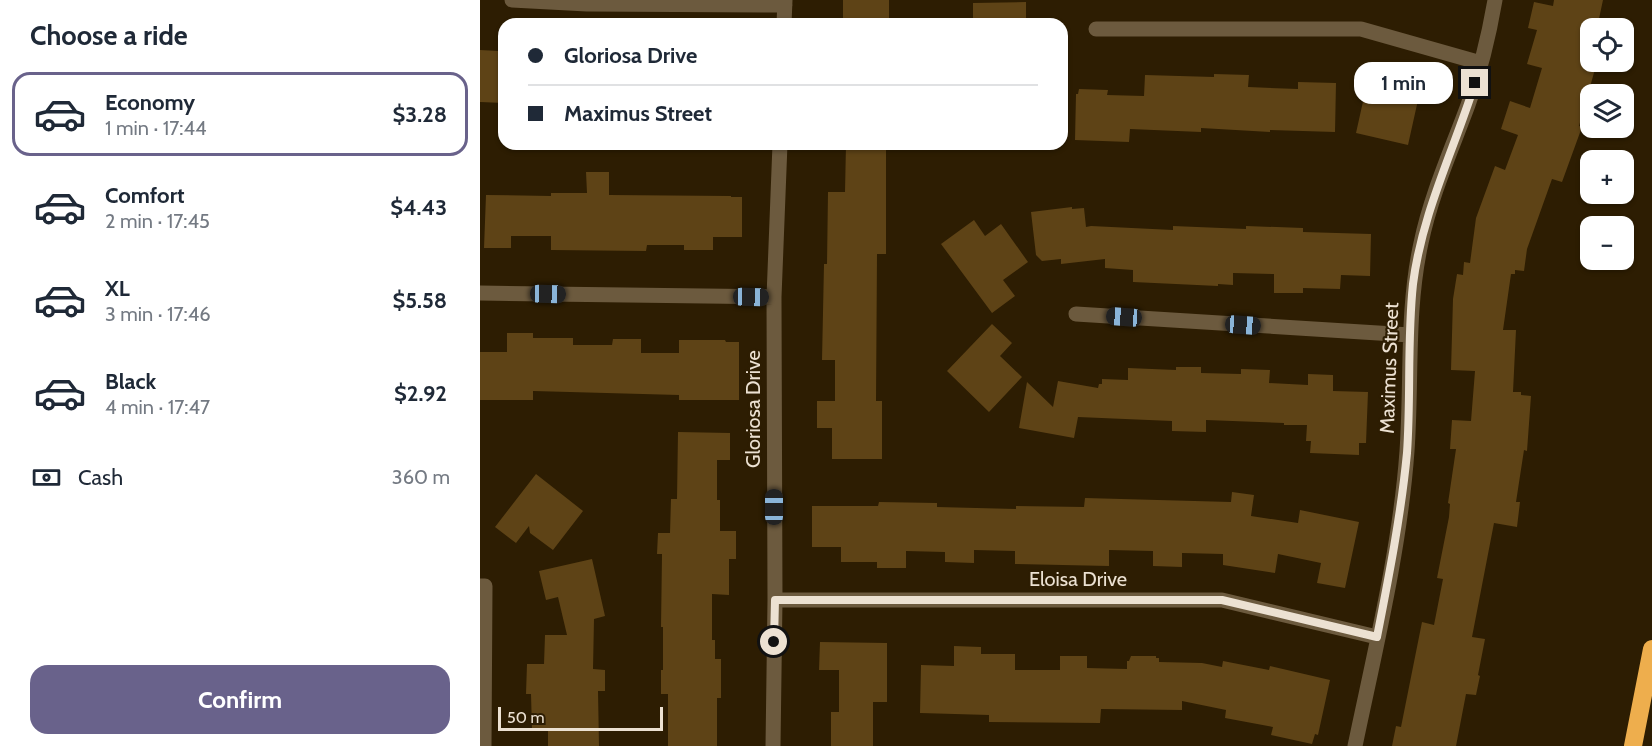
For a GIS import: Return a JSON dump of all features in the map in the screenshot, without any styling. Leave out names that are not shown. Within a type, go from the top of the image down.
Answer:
[{"type":"highway","points":[[1633,746],[1652,649]]},
{"type":"street","points":[[512,0],[587,4],[785,3],[784,18]]},
{"type":"street","name":"Maximus Street","points":[[1355,746],[1400,514],[1407,451],[1413,284],[1421,241],[1433,198],[1481,63],[1496,0]]},
{"type":"street","points":[[1096,29],[1361,29],[1481,63]]},
{"type":"street","name":"Gloriosa Drive","points":[[773,746],[774,297],[780,150]]},
{"type":"street","points":[[480,293],[774,297]]},
{"type":"street","points":[[1076,314],[1410,335]]},
{"type":"street","points":[[480,586],[485,586],[484,746]]},
{"type":"street","name":"Eloisa Drive","points":[[775,600],[1222,600],[1377,637]]},
{"type":"building","points":[[843,0],[889,0],[889,18],[843,18]]},
{"type":"building","points":[[1554,0],[1603,0],[1599,18],[1580,18],[1580,72],[1594,72],[1591,84],[1580,84],[1580,132],[1562,182],[1552,179],[1527,249],[1524,271],[1515,270],[1515,274],[1511,274],[1503,330],[1516,330],[1513,392],[1531,396],[1527,451],[1524,450],[1516,502],[1520,502],[1517,527],[1494,523],[1472,637],[1485,639],[1478,675],[1480,676],[1476,695],[1466,694],[1456,746],[1392,746],[1396,726],[1401,727],[1422,622],[1434,625],[1443,579],[1437,578],[1449,517],[1450,504],[1448,503],[1456,449],[1450,449],[1452,420],[1471,421],[1475,371],[1451,370],[1453,299],[1457,274],[1463,275],[1464,262],[1470,263],[1476,218],[1495,166],[1505,170],[1518,135],[1501,129],[1510,101],[1530,108],[1542,68],[1527,64],[1537,30],[1528,28],[1534,2],[1553,6]]},
{"type":"building","points":[[1026,2],[1026,18],[973,18],[973,3]]},
{"type":"building","points":[[480,50],[498,51],[498,103],[480,102]]},
{"type":"building","points":[[1214,74],[1249,75],[1248,87],[1298,89],[1298,82],[1336,83],[1335,132],[1270,130],[1270,132],[1201,128],[1201,132],[1130,129],[1129,142],[1075,140],[1076,94],[1079,89],[1108,90],[1107,95],[1144,96],[1145,75],[1214,77]]},
{"type":"building","points":[[1370,83],[1397,89],[1395,95],[1418,100],[1408,145],[1356,133],[1366,88],[1369,88]]},
{"type":"building","points":[[846,150],[886,150],[886,254],[877,254],[876,401],[882,401],[882,459],[832,459],[832,428],[817,428],[817,401],[835,401],[835,360],[822,360],[828,192],[845,192]]},
{"type":"building","points":[[586,172],[609,172],[609,195],[742,197],[742,237],[713,237],[713,250],[684,250],[684,245],[647,245],[646,251],[551,250],[551,236],[511,236],[511,248],[484,248],[486,195],[551,196],[551,193],[587,193]]},
{"type":"building","points":[[1072,207],[1072,209],[1084,208],[1086,227],[1173,230],[1173,226],[1246,229],[1246,226],[1303,228],[1303,232],[1371,234],[1370,276],[1341,275],[1340,289],[1303,288],[1303,293],[1274,293],[1274,274],[1233,273],[1233,285],[1218,284],[1218,286],[1133,282],[1133,270],[1105,268],[1105,259],[1061,264],[1061,259],[1042,261],[1036,255],[1031,212]]},
{"type":"building","points":[[974,220],[985,236],[1001,224],[1028,262],[1003,280],[1015,296],[992,313],[941,244]]},
{"type":"building","points":[[992,324],[1012,343],[1000,356],[1022,377],[989,412],[947,371]]},
{"type":"building","points":[[507,333],[533,333],[533,338],[573,338],[573,345],[612,345],[613,339],[641,339],[641,353],[679,353],[679,340],[739,342],[739,400],[679,400],[679,395],[533,391],[533,400],[480,400],[480,352],[507,352]]},
{"type":"building","points":[[1176,367],[1201,367],[1201,373],[1241,374],[1241,369],[1270,370],[1269,383],[1308,385],[1308,374],[1333,375],[1333,391],[1368,392],[1366,443],[1359,443],[1359,455],[1310,453],[1311,441],[1306,441],[1307,425],[1284,425],[1284,423],[1206,420],[1206,432],[1172,431],[1172,421],[1078,417],[1074,438],[1019,428],[1027,382],[1053,407],[1058,381],[1098,388],[1099,384],[1102,384],[1102,379],[1128,380],[1128,368],[1176,370]]},
{"type":"building","points":[[678,432],[730,433],[730,460],[717,460],[720,531],[736,531],[736,559],[729,559],[729,595],[712,594],[712,640],[715,640],[715,659],[721,659],[721,698],[717,698],[717,746],[668,746],[668,694],[661,694],[661,670],[663,670],[662,554],[657,554],[658,533],[670,533],[671,499],[677,499]]},
{"type":"building","points":[[536,474],[583,511],[553,550],[530,533],[529,526],[516,543],[495,527]]},
{"type":"building","points":[[1232,492],[1254,495],[1251,516],[1298,523],[1300,510],[1359,522],[1345,588],[1317,583],[1321,563],[1278,554],[1275,573],[1223,565],[1223,554],[1182,553],[1182,567],[1153,566],[1153,551],[1109,550],[1109,566],[1015,564],[1015,551],[974,550],[974,563],[945,562],[945,552],[906,551],[906,568],[877,568],[877,562],[841,562],[841,547],[812,547],[812,506],[878,506],[879,502],[937,503],[937,507],[1016,509],[1016,506],[1084,507],[1085,498],[1231,502]]},
{"type":"building","points":[[592,559],[605,616],[594,619],[593,669],[605,670],[605,691],[598,691],[599,746],[548,746],[548,730],[532,730],[531,694],[526,694],[527,664],[544,664],[545,635],[567,635],[558,597],[546,600],[539,571]]},
{"type":"building","points":[[820,642],[887,643],[887,702],[873,702],[873,746],[831,746],[831,712],[839,712],[839,670],[819,670]]},
{"type":"building","points":[[954,646],[981,647],[981,654],[1015,654],[1015,670],[1060,670],[1060,656],[1087,656],[1087,668],[1127,669],[1127,661],[1131,656],[1156,656],[1159,662],[1202,663],[1222,667],[1223,661],[1269,670],[1270,666],[1330,680],[1318,735],[1315,734],[1312,744],[1271,735],[1273,727],[1225,718],[1226,710],[1182,701],[1182,710],[1101,709],[1100,723],[989,722],[989,715],[920,713],[921,665],[954,666]]},
{"type":"route","points":[[774,642],[775,600],[1222,600],[1377,637],[1400,514],[1407,451],[1413,284],[1421,241],[1433,198],[1475,83]]}]
